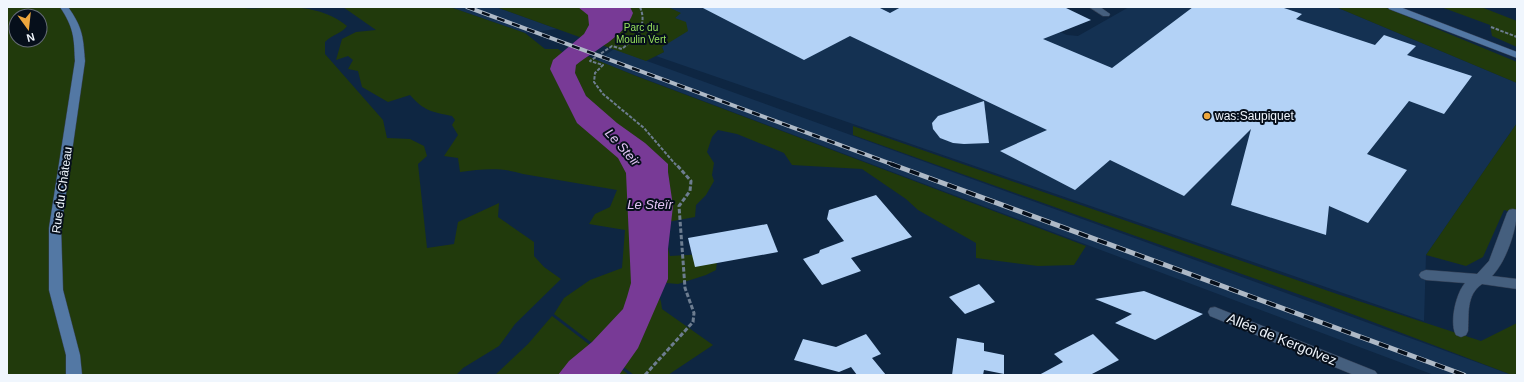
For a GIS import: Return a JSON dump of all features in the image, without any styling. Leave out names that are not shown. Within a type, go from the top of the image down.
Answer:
[{"type":"street","name":"Rue du Château","points":[[64,7],[73,20],[78,33],[80,61],[57,216],[55,268],[56,290],[73,355],[74,375]]},
{"type":"street","points":[[1093,7],[1106,14]]},
{"type":"street","points":[[1392,7],[1517,55]]},
{"type":"street","points":[[1406,7],[1517,50]]},
{"type":"street","points":[[1461,331],[1464,298],[1471,285],[1480,279],[1495,264],[1513,213]]},
{"type":"street","points":[[1426,275],[1480,279],[1517,284]]},
{"type":"street","name":"Allée de Kergolvez","points":[[1215,312],[1370,375]]},
{"type":"path","points":[[640,7],[643,15],[643,21],[641,29],[635,37],[622,50],[612,46],[590,61],[603,65],[594,73],[594,82],[603,94],[644,128],[691,181],[690,191],[679,206],[685,288],[694,313],[693,322],[645,375]]},
{"type":"shaded area","points":[[450,7],[496,7],[557,29],[525,33]]},
{"type":"shaded area","points":[[668,7],[1002,7],[1067,35],[1078,36],[1129,7],[1336,7],[1517,83],[1517,123],[1426,255],[1424,321],[656,56],[664,52],[662,47],[675,18],[680,13]]},
{"type":"shaded area","points":[[614,49],[1512,375],[1434,375],[597,61]]},
{"type":"green space","points":[[7,7],[240,7],[252,9],[293,7],[321,12],[339,20],[347,26],[325,42],[325,54],[383,120],[387,138],[410,139],[424,146],[427,156],[418,164],[427,248],[454,244],[458,222],[499,203],[498,217],[534,242],[534,256],[544,267],[561,279],[515,324],[499,346],[463,368],[456,375],[7,375]]},
{"type":"green space","points":[[343,7],[450,7],[525,33],[545,49],[558,49],[568,56],[587,56],[636,76],[1086,246],[1074,265],[1038,266],[976,258],[976,243],[918,210],[906,199],[862,169],[792,165],[784,153],[737,134],[718,130],[712,137],[707,152],[714,163],[712,175],[714,181],[706,195],[696,205],[695,217],[662,223],[670,256],[705,254],[717,262],[716,270],[706,275],[678,284],[655,282],[662,309],[713,345],[668,375],[634,375],[554,314],[564,298],[590,280],[622,268],[625,230],[589,224],[595,214],[610,207],[617,190],[507,170],[484,169],[460,172],[458,158],[444,156],[458,135],[452,125],[455,120],[452,116],[424,108],[410,95],[388,102],[362,87],[358,71],[348,69],[353,60],[348,56],[336,60],[342,39],[356,32],[376,30]]},
{"type":"green space","name":"Parc du Moulin Vert","points":[[496,7],[668,7],[681,13],[675,18],[686,22],[688,31],[662,47],[664,52],[646,61]]},
{"type":"green space","points":[[1336,7],[1384,7],[1517,62],[1517,83]]},
{"type":"green space","points":[[1441,7],[1481,7],[1517,21],[1517,47],[1492,36],[1490,25]]},
{"type":"green space","points":[[1517,123],[1517,214],[1504,210],[1483,257],[1466,266],[1426,255]]},
{"type":"green space","points":[[853,126],[1337,294],[1481,341],[1517,323],[1517,375],[1512,375],[1323,303],[853,135]]},
{"type":"green space","points":[[552,316],[629,375],[495,375],[528,344]]},
{"type":"water","name":"Le Steïr","points":[[578,7],[630,7],[633,13],[629,22],[616,36],[576,65],[575,73],[586,96],[617,123],[645,143],[668,164],[673,206],[668,249],[668,279],[638,348],[619,375],[558,375],[569,361],[592,342],[623,309],[631,283],[626,173],[618,158],[577,123],[550,69],[553,60],[584,34],[589,25],[588,15]]},
{"type":"building","name":"was:Saupiquet","points":[[701,7],[878,7],[890,13],[901,7],[1064,7],[1091,20],[1043,39],[1112,68],[1193,7],[1281,7],[1302,14],[1296,19],[1375,45],[1384,35],[1416,46],[1407,55],[1472,76],[1444,114],[1409,101],[1367,154],[1407,170],[1368,223],[1329,206],[1326,235],[1231,205],[1251,129],[1184,196],[1110,160],[1075,190],[1000,151],[1047,130],[850,36],[804,60]]},
{"type":"building","points":[[984,101],[989,143],[953,143],[940,138],[933,129],[932,123],[938,116]]},
{"type":"building","points":[[876,195],[912,237],[851,258],[861,271],[822,285],[803,259],[819,253],[820,250],[844,241],[827,219],[829,210]]},
{"type":"building","points":[[767,224],[778,252],[695,267],[688,238]]},
{"type":"building","points":[[979,284],[995,302],[965,314],[949,297]]},
{"type":"building","points":[[1144,291],[1203,314],[1155,340],[1115,323],[1132,314],[1095,299]]},
{"type":"building","points":[[866,334],[881,354],[872,358],[886,375],[857,375],[851,367],[839,372],[794,360],[803,339],[836,347]]},
{"type":"building","points":[[1093,334],[1119,360],[1090,375],[1039,375],[1063,362],[1054,354]]},
{"type":"building","points":[[957,338],[984,343],[984,351],[1004,355],[1004,374],[984,370],[983,375],[952,375]]},
{"type":"railway","points":[[467,7],[894,165]]},
{"type":"railway","points":[[891,164],[1464,375]]},
{"type":"place","name":"was:Saupiquet","points":[[1207,116]]},
{"type":"water label","name":"Le Steir","points":[[623,147]]}]
